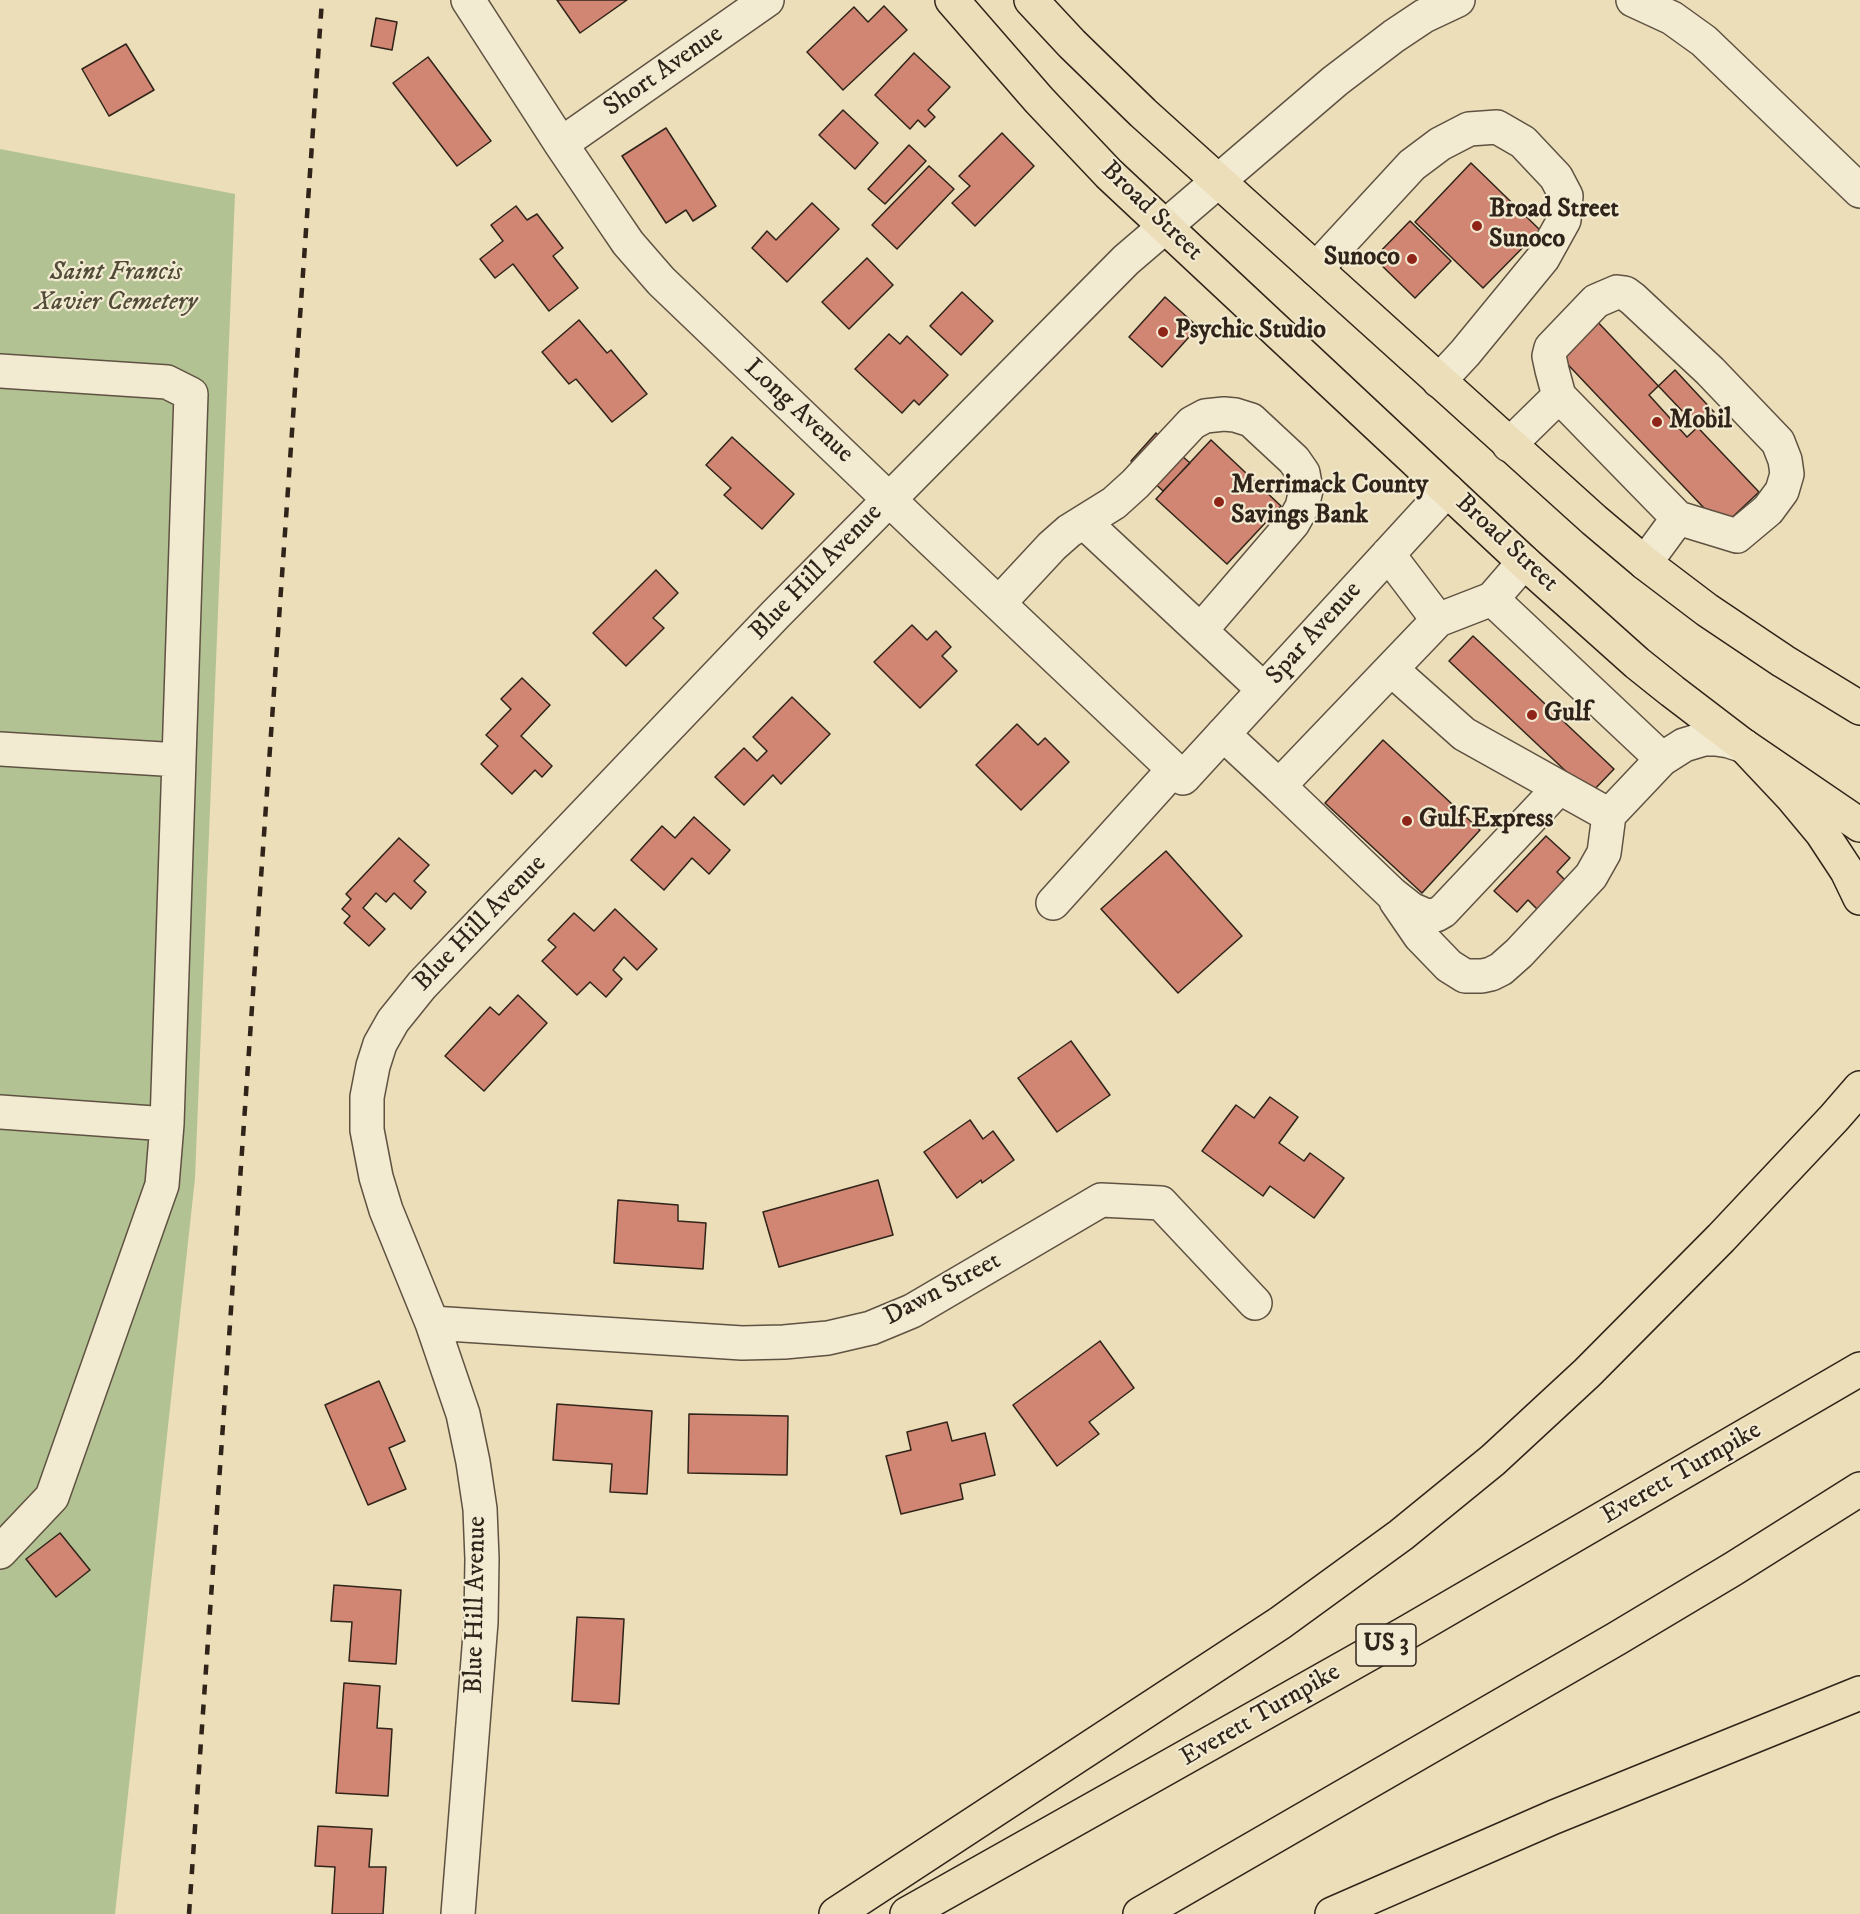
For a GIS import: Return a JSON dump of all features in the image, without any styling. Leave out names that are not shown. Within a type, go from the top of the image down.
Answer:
[{"type":"main road","name":"Broad Street","points":[[952,0],[1082,146],[1164,226],[1524,562],[1637,663],[1744,747],[1860,825]]},
{"type":"main road","points":[[1035,1],[1104,75],[1594,520],[1645,563],[1707,610],[1783,662],[1860,708]]},
{"type":"main road","points":[[1744,747],[1792,797],[1822,833],[1847,871],[1860,898]]},
{"type":"main road","points":[[1834,1118],[1860,1073]]},
{"type":"main road","points":[[836,1914],[1280,1623],[1401,1535],[1499,1454],[1587,1373],[1693,1268],[1860,1088]]},
{"type":"main road","name":"Everett Turnpike","points":[[907,1914],[1358,1661],[1860,1369]]},
{"type":"main road","points":[[1140,1914],[1646,1621],[1860,1490]]},
{"type":"main road","points":[[1332,1914],[1602,1797],[1860,1693]]},
{"type":"street","name":"Long Avenue","points":[[468,0],[628,243],[661,281],[1178,773]]},
{"type":"street","name":"Short Avenue","points":[[561,144],[767,0]]},
{"type":"street","name":"Blue Hill Avenue","points":[[458,1914],[481,1622],[480,1509],[463,1414],[432,1323],[387,1210],[376,1177],[367,1130],[367,1097],[373,1066],[389,1028],[405,1004],[422,985],[775,615],[1126,260],[1335,81],[1424,16],[1458,0]]},
{"type":"street","points":[[1633,0],[1672,18],[1704,41],[1860,191]]},
{"type":"street","points":[[1316,269],[1412,165],[1440,144],[1469,129],[1497,127],[1523,142],[1556,177],[1566,196],[1564,220],[1543,258],[1439,381]]},
{"type":"street","points":[[1617,292],[1625,293],[1710,371],[1778,442],[1785,460],[1787,474],[1782,491],[1768,510],[1737,536],[1678,518],[1559,396],[1550,363],[1551,348],[1596,301],[1617,292]]},
{"type":"street","points":[[0,371],[167,382],[191,394],[167,1124],[162,1185],[52,1497],[0,1552]]},
{"type":"street","points":[[1509,445],[1559,396]]},
{"type":"street","points":[[999,603],[1069,531],[1114,503],[1135,484],[1192,423],[1205,416],[1235,415],[1251,420],[1294,460],[1303,473],[1306,490],[1302,507],[1293,523],[1201,630]]},
{"type":"street","name":"Spar Avenue","points":[[1053,903],[1178,773],[1223,734],[1447,490]]},
{"type":"street","points":[[1645,563],[1678,518]]},
{"type":"street","points":[[1084,522],[1264,690]]},
{"type":"street","points":[[1388,554],[1438,620]]},
{"type":"street","points":[[1278,786],[1438,620],[1492,599],[1524,562]]},
{"type":"street","points":[[1492,599],[1662,759]]},
{"type":"street","points":[[1391,669],[1464,734],[1609,815]]},
{"type":"street","points":[[1223,734],[1392,894],[1420,914],[1436,915],[1443,911],[1559,788]]},
{"type":"street","points":[[1392,894],[1420,936],[1449,966],[1465,976],[1491,974],[1501,969],[1519,953],[1592,876],[1604,853],[1609,815],[1662,759],[1684,745],[1704,739],[1729,741],[1744,747]]},
{"type":"street","points":[[0,749],[179,760]]},
{"type":"street","points":[[0,1112],[167,1124]]},
{"type":"street","name":"Dawn Street","points":[[432,1323],[742,1343],[828,1338],[871,1328],[912,1311],[1101,1200],[1161,1203],[1255,1303]]},
{"type":"green space","name":"Saint Francis Xavier Cemetery","points":[[0,149],[235,194],[195,1178],[115,1914],[0,1914]]},
{"type":"building","points":[[557,0],[627,0],[580,33]]},
{"type":"building","points":[[884,6],[907,30],[843,90],[807,52],[854,7],[868,22]]},
{"type":"building","points":[[376,18],[397,22],[392,50],[371,46]]},
{"type":"building","points":[[126,44],[154,90],[109,116],[82,69]]},
{"type":"building","points":[[914,53],[950,87],[928,110],[935,117],[925,127],[918,120],[910,129],[875,95]]},
{"type":"building","points":[[428,57],[491,141],[457,166],[393,83]]},
{"type":"building","points":[[843,110],[878,143],[855,169],[819,135]]},
{"type":"building","points":[[666,128],[716,206],[693,221],[686,210],[666,223],[622,156]]},
{"type":"building","points":[[1002,133],[1034,166],[975,226],[952,203],[970,186],[959,176]]},
{"type":"building","points":[[909,145],[926,161],[885,204],[868,189]]},
{"type":"building","name":"Broad Street Sunoco","points":[[1471,163],[1540,230],[1483,288],[1415,222]]},
{"type":"building","points":[[929,166],[954,189],[897,249],[872,225]]},
{"type":"building","points":[[812,203],[839,229],[787,282],[752,248],[767,231],[776,240]]},
{"type":"building","points":[[516,206],[527,220],[537,214],[563,248],[553,256],[578,288],[549,311],[513,264],[495,278],[480,259],[503,241],[491,225]]},
{"type":"building","name":"Sunoco","points":[[1410,221],[1451,261],[1415,298],[1374,258]]},
{"type":"building","points":[[867,258],[893,285],[849,329],[822,302]]},
{"type":"building","points":[[962,292],[993,321],[961,355],[930,326]]},
{"type":"building","name":"Psychic Studio","points":[[1165,297],[1198,327],[1162,367],[1129,337]]},
{"type":"building","name":"Mobil","points":[[1592,316],[1759,492],[1722,527],[1555,351]]},
{"type":"building","points":[[579,320],[607,353],[611,350],[647,394],[612,422],[576,379],[569,384],[542,352]]},
{"type":"building","points":[[889,334],[900,344],[907,336],[948,375],[919,405],[914,400],[902,413],[855,369]]},
{"type":"building","points":[[1675,370],[1714,412],[1687,437],[1649,395]]},
{"type":"building","points":[[1156,433],[1190,463],[1163,491],[1131,461]]},
{"type":"building","points":[[732,437],[794,494],[762,529],[724,495],[731,488],[706,465]]},
{"type":"building","name":"Merrimack County Savings Bank","points":[[1211,440],[1281,506],[1227,564],[1156,499]]},
{"type":"building","points":[[656,570],[678,593],[653,618],[664,628],[626,666],[593,633]]},
{"type":"building","points":[[912,625],[927,640],[936,631],[951,647],[942,656],[957,671],[920,708],[874,662]]},
{"type":"building","name":"Gulf","points":[[1473,636],[1614,769],[1590,794],[1449,661]]},
{"type":"building","points":[[522,678],[550,705],[521,736],[552,766],[542,777],[535,770],[512,794],[481,764],[498,746],[486,735],[511,709],[501,699]]},
{"type":"building","points":[[792,697],[830,734],[781,784],[773,775],[744,805],[715,777],[744,748],[757,761],[767,751],[753,737]]},
{"type":"building","points":[[1017,724],[1038,745],[1045,738],[1069,762],[1021,810],[976,765]]},
{"type":"building","name":"Gulf Express","points":[[1383,740],[1480,830],[1422,893],[1325,803]]},
{"type":"building","points":[[694,817],[730,850],[709,874],[692,858],[664,890],[631,860],[662,826],[675,838]]},
{"type":"building","points":[[1546,836],[1570,858],[1557,872],[1568,883],[1540,912],[1528,900],[1517,912],[1494,891]]},
{"type":"building","points":[[399,838],[429,865],[414,881],[426,892],[411,909],[394,893],[386,902],[376,893],[363,908],[385,929],[369,946],[344,923],[350,916],[342,909],[351,899],[346,894]]},
{"type":"building","points":[[1166,851],[1242,936],[1178,993],[1101,909]]},
{"type":"building","points":[[615,909],[657,949],[637,970],[624,957],[613,970],[622,979],[606,997],[590,982],[577,995],[542,961],[556,947],[548,940],[574,913],[594,931]]},
{"type":"building","points":[[518,995],[547,1023],[484,1091],[445,1056],[490,1007],[499,1015]]},
{"type":"building","points":[[1071,1041],[1110,1095],[1057,1132],[1018,1078]]},
{"type":"building","points":[[1270,1097],[1298,1117],[1279,1143],[1304,1161],[1310,1153],[1344,1178],[1314,1218],[1270,1186],[1263,1196],[1202,1151],[1236,1105],[1254,1118]]},
{"type":"building","points":[[970,1120],[983,1139],[993,1131],[1014,1160],[957,1198],[924,1152]]},
{"type":"building","points":[[878,1180],[893,1235],[779,1267],[763,1212]]},
{"type":"building","points":[[618,1200],[678,1205],[678,1221],[706,1223],[703,1269],[614,1263]]},
{"type":"building","points":[[1100,1341],[1134,1388],[1089,1422],[1099,1434],[1057,1466],[1013,1405]]},
{"type":"building","points":[[379,1381],[405,1441],[389,1448],[406,1489],[368,1505],[325,1405]]},
{"type":"building","points":[[557,1404],[652,1411],[647,1494],[610,1492],[612,1464],[553,1460]]},
{"type":"building","points":[[689,1414],[788,1416],[787,1475],[688,1473]]},
{"type":"building","points":[[947,1422],[952,1441],[985,1433],[995,1475],[960,1484],[963,1499],[901,1514],[886,1456],[911,1450],[907,1432]]},
{"type":"building","points":[[60,1533],[90,1570],[56,1597],[26,1559]]},
{"type":"building","points":[[334,1585],[401,1590],[396,1664],[349,1661],[352,1622],[331,1621]]},
{"type":"building","points":[[577,1617],[624,1619],[619,1704],[572,1701]]},
{"type":"building","points":[[344,1683],[380,1686],[377,1728],[392,1729],[388,1796],[336,1793]]},
{"type":"building","points":[[318,1826],[372,1829],[369,1867],[386,1867],[383,1914],[332,1914],[335,1867],[315,1866]]},
{"type":"railway","points":[[189,1914],[322,0]]},
{"type":"place","name":"Broad Street Sunoco","points":[[1477,226]]},
{"type":"place","name":"Sunoco","points":[[1412,259]]},
{"type":"place","name":"Psychic Studio","points":[[1163,332]]},
{"type":"place","name":"Mobil","points":[[1657,422]]},
{"type":"place","name":"Merrimack County Savings Bank","points":[[1219,502]]},
{"type":"place","name":"Gulf","points":[[1532,715]]},
{"type":"place","name":"Gulf Express","points":[[1407,821]]}]
